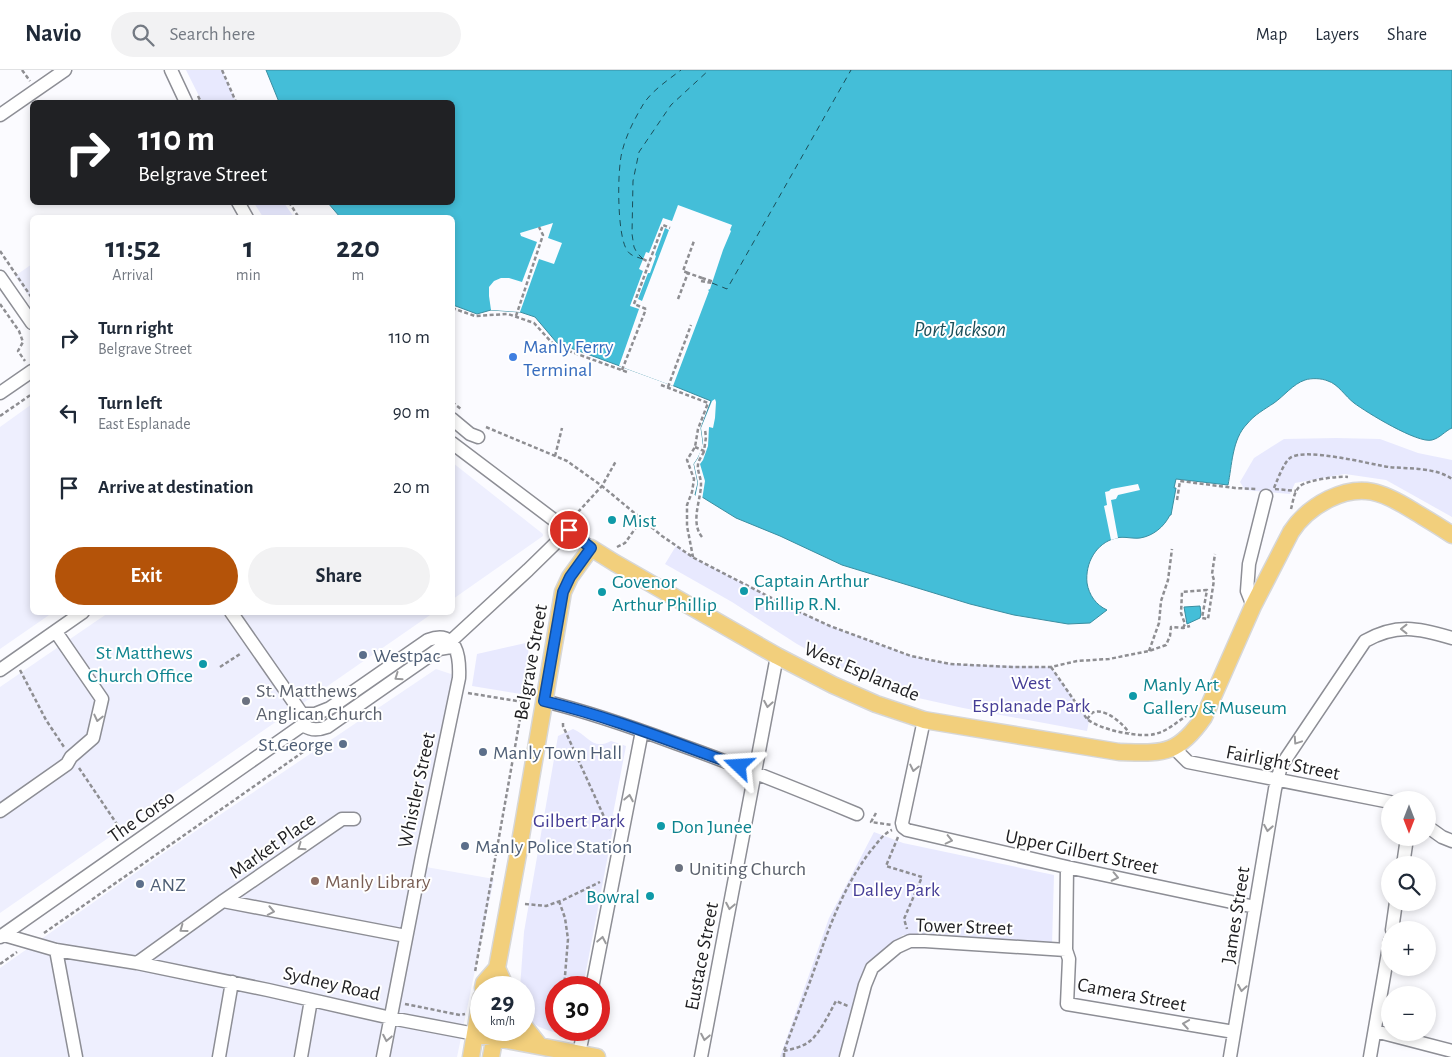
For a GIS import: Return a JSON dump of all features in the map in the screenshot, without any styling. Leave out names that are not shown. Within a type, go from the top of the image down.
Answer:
[{"type":"main road","points":[[1174,748],[1188,738],[1204,717],[1253,606],[1291,532],[1297,523],[1321,504],[1334,497],[1357,491],[1379,492],[1393,498],[1452,535]]},
{"type":"main road","name":"West Esplanade","points":[[591,548],[777,656],[833,685],[876,704],[924,720],[1118,752],[1148,753],[1174,748]]},
{"type":"main road","name":"Belgrave Street","points":[[490,976],[496,968],[563,592],[570,577],[591,548]]},
{"type":"main road","points":[[496,968],[500,976]]},
{"type":"main road","points":[[535,1040],[539,1045]]},
{"type":"main road","points":[[471,1057],[474,1041]]},
{"type":"main road","points":[[492,1057],[494,1041]]},
{"type":"main road","name":"Sydney Road","points":[[523,1041],[597,1057]]},
{"type":"street","points":[[0,115],[65,70]]},
{"type":"street","points":[[171,70],[185,100]]},
{"type":"street","points":[[0,277],[30,321]]},
{"type":"street","points":[[0,394],[28,366]]},
{"type":"street","points":[[455,422],[470,434],[479,431]]},
{"type":"street","points":[[455,445],[591,548]]},
{"type":"street","points":[[1253,606],[1247,591],[1249,564],[1266,496]]},
{"type":"street","points":[[453,645],[569,530]]},
{"type":"street","points":[[0,670],[80,615]]},
{"type":"street","points":[[233,615],[303,719]]},
{"type":"street","name":"James Street","points":[[1230,1057],[1280,766],[1364,641],[1375,635],[1392,630],[1410,629],[1452,638]]},
{"type":"street","points":[[0,811],[67,764],[71,756],[93,738],[102,699],[56,632]]},
{"type":"street","name":"The Corso","points":[[2,936],[303,719],[330,708],[428,640],[443,636],[453,645]]},
{"type":"street","name":"Whistler Street","points":[[383,1057],[459,678],[458,656],[453,645]]},
{"type":"street","name":"Eustace Street","points":[[701,1057],[777,656]]},
{"type":"street","points":[[544,701],[642,731],[756,772],[857,814]]},
{"type":"street","points":[[903,827],[902,823],[924,720]]},
{"type":"street","points":[[594,976],[642,731]]},
{"type":"street","name":"Fairlight Street","points":[[1174,748],[1188,762],[1381,800]]},
{"type":"street","name":"Market Place","points":[[137,963],[223,901],[348,819]]},
{"type":"street","name":"Upper Gilbert Street","points":[[903,827],[907,830],[1067,867],[1255,907]]},
{"type":"street","points":[[1436,832],[1452,841]]},
{"type":"street","name":"Camera Street","points":[[1067,867],[1066,950],[1069,959],[1067,1004],[1234,1032]]},
{"type":"street","name":"Market Place","points":[[223,901],[406,936]]},
{"type":"street","name":"Sydney Road","points":[[2,936],[56,950],[137,963],[232,982],[391,1018],[470,1033]]},
{"type":"street","name":"Tower Street","points":[[846,1057],[872,968],[897,947],[910,941],[1066,950]]},
{"type":"street","points":[[56,950],[76,1057]]},
{"type":"street","points":[[1370,1057],[1384,976]]},
{"type":"street","points":[[219,1057],[232,982]]},
{"type":"street","points":[[301,1057],[311,1000]]},
{"type":"street","points":[[1375,1031],[1452,1051]]},
{"type":"street","points":[[579,1053],[582,1041]]},
{"type":"path","points":[[222,70],[235,100]]},
{"type":"path","points":[[622,370],[646,308],[634,304],[662,227],[663,225],[670,228]]},
{"type":"path","points":[[516,316],[543,236],[539,227]]},
{"type":"path","points":[[694,241],[683,271],[712,283],[701,281]]},
{"type":"path","points":[[0,251],[30,295]]},
{"type":"path","points":[[643,259],[649,262]]},
{"type":"path","points":[[678,300],[688,273]]},
{"type":"path","points":[[0,304],[19,331],[23,342],[18,351],[28,366]]},
{"type":"path","points":[[455,309],[475,316],[508,314],[516,316],[534,323],[555,346],[627,372]]},
{"type":"path","points":[[668,387],[691,325]]},
{"type":"path","points":[[661,385],[708,403],[698,429],[695,447],[687,460],[694,479],[687,505],[687,526],[694,558]]},
{"type":"path","points":[[0,416],[30,395]]},
{"type":"path","points":[[455,404],[466,413]]},
{"type":"path","points":[[554,456],[562,428]]},
{"type":"path","points":[[702,536],[697,524],[696,510],[701,482],[698,464],[704,450],[705,430]]},
{"type":"path","points":[[479,431],[566,461],[602,486],[662,536],[694,558],[830,626],[911,656],[950,664],[1051,667],[1077,661],[1109,659],[1149,651],[1166,645],[1170,636],[1170,627],[1183,628],[1190,626]]},
{"type":"path","points":[[695,447],[704,450]]},
{"type":"path","points":[[578,512],[602,486],[616,461]]},
{"type":"path","points":[[1177,500],[1180,481],[1235,488]]},
{"type":"path","points":[[616,547],[625,543],[642,519]]},
{"type":"path","points":[[1149,651],[1159,623],[1161,601],[1168,580],[1172,549]]},
{"type":"path","points":[[1183,628],[1184,624],[1181,613],[1182,592],[1207,590],[1202,618],[1208,619],[1214,580],[1212,574],[1215,554]]},
{"type":"path","points":[[220,667],[240,654]]},
{"type":"path","points":[[1051,667],[1092,724],[1142,735],[1158,734],[1190,713]]},
{"type":"path","points":[[466,692],[523,702],[480,976]]},
{"type":"path","points":[[1087,719],[1098,711],[1114,716],[1130,733]]},
{"type":"path","points":[[563,723],[608,828],[620,846]]},
{"type":"path","points":[[0,964],[321,739]]},
{"type":"path","points":[[876,813],[871,822],[903,827]]},
{"type":"path","points":[[903,827],[886,866],[922,877],[904,919],[910,941]]},
{"type":"path","points":[[784,1057],[784,1051],[821,947],[841,899],[860,865],[886,833],[903,827]]},
{"type":"path","points":[[525,904],[546,906],[614,875]]},
{"type":"path","points":[[559,901],[565,918],[568,940],[565,976]]},
{"type":"path","points":[[405,998],[404,1004],[460,1015],[465,1014],[470,1008]]},
{"type":"path","points":[[784,1051],[802,1046],[810,1041],[827,1019],[836,1001],[848,1006],[848,1013]]},
{"type":"shaded area","points":[[30,265],[30,298],[15,276]]},
{"type":"shaded area","points":[[30,405],[30,615],[49,615],[0,649],[0,427]]},
{"type":"shaded area","points":[[455,465],[543,534],[543,536],[455,598]]},
{"type":"shaded area","points":[[105,615],[430,615],[0,913],[0,687]]},
{"type":"shaded area","points":[[436,669],[454,675],[414,856],[426,867],[494,879],[474,976],[470,976],[470,994],[457,1057],[0,1057],[0,968],[178,843]]},
{"type":"green space","points":[[186,70],[222,70],[235,100],[201,100]]},
{"type":"green space","points":[[255,205],[285,205],[293,215],[262,215]]},
{"type":"green space","points":[[1284,439],[1380,439],[1418,453],[1452,460],[1452,517],[1386,480],[1345,474],[1295,483],[1290,494],[1245,490],[1240,482],[1254,458]]},
{"type":"green space","name":"West Esplanade Park","points":[[676,546],[694,558],[787,606],[830,626],[911,656],[950,664],[1051,667],[1089,721],[1087,731],[963,708],[896,693],[829,662],[797,644],[732,602],[665,564]]},
{"type":"green space","points":[[530,642],[521,694],[472,686],[477,654]]},
{"type":"green space","name":"Gilbert Park","points":[[573,729],[595,743],[605,744],[611,741],[626,746],[613,814],[615,818],[585,976],[545,976],[545,1029],[535,1024],[535,976],[521,976],[524,932],[558,736]]},
{"type":"green space","name":"Dalley Park","points":[[874,832],[903,843],[1054,875],[1052,945],[903,935],[866,967],[841,1057],[780,1057],[829,918]]},
{"type":"water","name":"Port Jackson","points":[[266,70],[1452,70],[1452,428],[1438,438],[1425,440],[1380,420],[1360,407],[1332,383],[1319,379],[1305,380],[1296,384],[1274,403],[1256,415],[1242,430],[1235,445],[1228,485],[1176,479],[1171,515],[1161,527],[1145,537],[1116,538],[1103,544],[1098,549],[1090,561],[1087,583],[1089,592],[1094,599],[1107,610],[1090,623],[1068,624],[1014,615],[970,604],[842,565],[736,518],[702,497],[695,495],[698,483],[694,464],[702,449],[701,428],[711,401],[557,343],[535,317],[520,312],[491,310],[477,314],[455,306],[455,215],[338,215],[330,205],[455,205],[455,100],[278,100]]},
{"type":"water","points":[[1200,606],[1200,618],[1187,624],[1184,607]]},
{"type":"pier","points":[[678,205],[732,225],[673,386],[619,366],[639,309],[630,306],[643,271],[639,269],[646,252],[649,253],[663,218],[672,221]],"holes":[[[665,228],[669,230],[642,301],[638,299],[648,273],[650,273]]]},
{"type":"pier","points":[[553,223],[548,238],[562,243],[554,264],[539,259],[520,312],[491,310],[489,287],[494,281],[501,278],[509,278],[522,282],[537,242],[521,236],[520,233]]},
{"type":"pier","points":[[715,399],[713,428],[709,427],[708,446],[700,464],[705,481],[702,500],[695,498],[698,483],[694,464],[703,442],[701,428],[712,401]]},
{"type":"pier","points":[[1138,484],[1140,490],[1118,495],[1116,499],[1111,500],[1118,538],[1111,540],[1104,506],[1107,505],[1105,492],[1111,489]]},
{"type":"ferry route","points":[[643,259],[628,252],[621,231],[620,161],[626,139],[644,103],[656,89],[681,70]]},
{"type":"ferry route","points":[[643,259],[634,247],[632,234],[633,181],[639,152],[671,105],[709,70]]},
{"type":"ferry route","points":[[712,283],[727,289],[851,70]]},
{"type":"place","name":"Manly Ferry Terminal","points":[[513,357]]},
{"type":"place","name":"Mist","points":[[612,520]]},
{"type":"place","name":"Captain Arthur Phillip R.N.","points":[[744,591]]},
{"type":"place","name":"Govenor Arthur Phillip","points":[[602,592]]},
{"type":"place","name":"Westpac","points":[[363,655]]},
{"type":"place","name":"St Matthews Church Office","points":[[203,664]]},
{"type":"place","name":"Manly Art Gallery & Museum","points":[[1133,696]]},
{"type":"place","name":"St. Matthews Anglican Church","points":[[246,701]]},
{"type":"place","name":"St.George","points":[[343,744]]},
{"type":"place","name":"Manly Town Hall","points":[[483,752]]},
{"type":"place","name":"Don Junee","points":[[661,826]]},
{"type":"place","name":"Manly Police Station","points":[[465,846]]},
{"type":"place","name":"Uniting Church","points":[[679,868]]},
{"type":"place","name":"Manly Library","points":[[315,881]]},
{"type":"place","name":"ANZ","points":[[140,884]]},
{"type":"place","name":"Bowral","points":[[650,896]]},
{"type":"route","points":[[569,530],[591,548],[570,577],[563,592],[544,701],[642,731],[739,766]]}]
